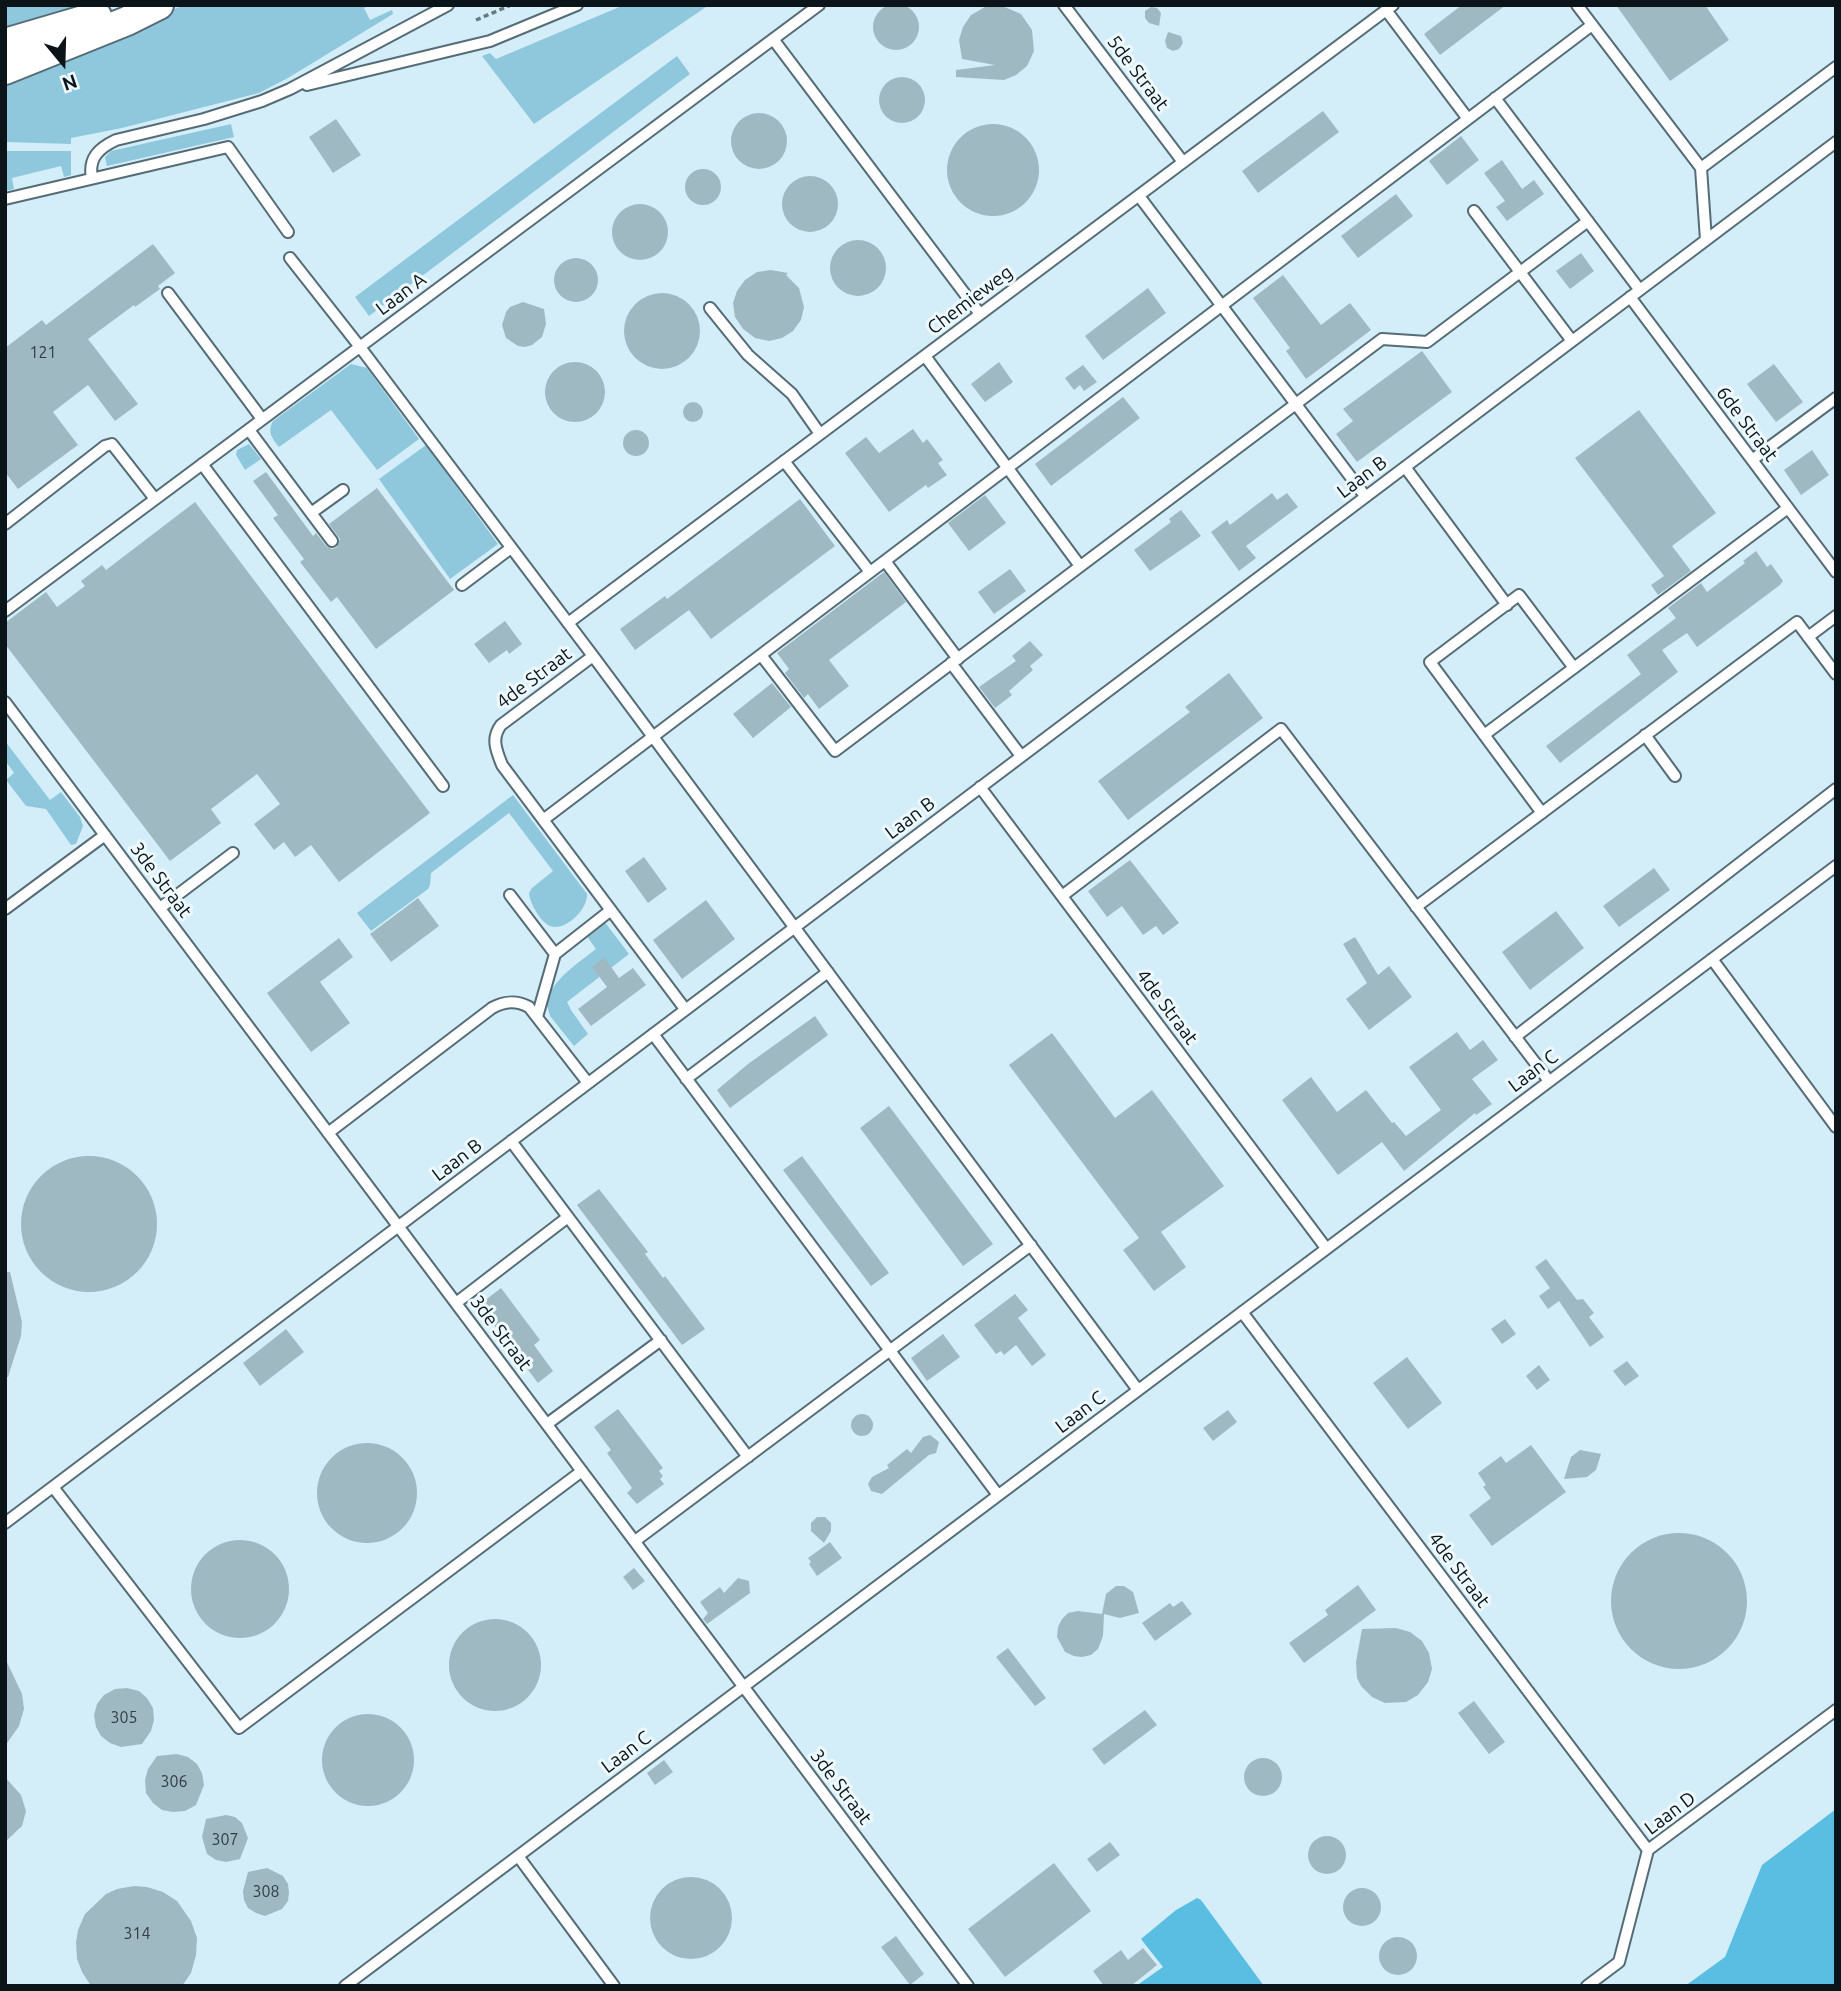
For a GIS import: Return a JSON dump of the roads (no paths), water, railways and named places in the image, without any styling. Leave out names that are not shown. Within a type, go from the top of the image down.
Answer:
[{"type":"main road","points":[[5,43],[135,5]]},
{"type":"main road","points":[[5,70],[127,21],[159,5]]},
{"type":"lane","points":[[92,178],[94,155],[116,140],[234,111],[290,89],[448,5]]},
{"type":"lane","points":[[290,89],[498,38],[577,5]]},
{"type":"lane","name":"Laan A","points":[[5,611],[818,5]]},
{"type":"lane","name":"5de Straat","points":[[1064,5],[1183,162]]},
{"type":"lane","points":[[1577,5],[1701,168],[1706,240]]},
{"type":"lane","points":[[1390,8],[1468,119]]},
{"type":"lane","name":"Chemieweg","points":[[568,623],[1390,8]]},
{"type":"lane","points":[[544,820],[1592,25]]},
{"type":"lane","points":[[773,40],[980,314]]},
{"type":"lane","points":[[1701,168],[1836,67]]},
{"type":"lane","name":"6de Straat","points":[[1495,98],[1588,221],[1752,460],[1836,572]]},
{"type":"lane","name":"Laan B","points":[[5,1523],[1836,142]]},
{"type":"lane","points":[[5,199],[228,147],[288,232]]},
{"type":"lane","points":[[1139,195],[1365,496]]},
{"type":"lane","points":[[1474,211],[1572,341]]},
{"type":"lane","points":[[761,655],[835,751],[1382,339],[1427,342],[1588,221]]},
{"type":"lane","name":"4de Straat","points":[[290,258],[593,656],[500,725],[495,733],[497,752],[502,765],[685,1009]]},
{"type":"lane","points":[[168,293],[262,419]]},
{"type":"lane","points":[[710,308],[748,355],[792,394],[820,434]]},
{"type":"lane","points":[[925,356],[1080,566]]},
{"type":"lane","points":[[1752,460],[1836,398]]},
{"type":"lane","points":[[249,430],[332,541]]},
{"type":"lane","points":[[5,524],[112,444],[155,499]]},
{"type":"lane","points":[[784,461],[870,572]]},
{"type":"lane","points":[[202,464],[443,786]]},
{"type":"lane","points":[[1405,467],[1507,605]]},
{"type":"lane","points":[[311,513],[343,490]]},
{"type":"lane","points":[[1484,735],[1788,508]]},
{"type":"lane","points":[[462,585],[512,548]]},
{"type":"lane","points":[[886,561],[1021,756]]},
{"type":"lane","points":[[1542,813],[1430,662],[1520,595],[1574,668]]},
{"type":"lane","points":[[1808,637],[1836,616]]},
{"type":"lane","points":[[1416,907],[1797,622],[1836,674]]},
{"type":"lane","points":[[593,656],[1138,1390]]},
{"type":"lane","name":"3de Straat","points":[[5,702],[968,1986]]},
{"type":"lane","points":[[1062,896],[1282,729],[1549,1081]]},
{"type":"lane","points":[[1646,735],[1675,776]]},
{"type":"lane","name":"4de Straat","points":[[980,787],[1326,1248]]},
{"type":"lane","points":[[1515,1037],[1836,789]]},
{"type":"lane","points":[[5,909],[105,835]]},
{"type":"lane","points":[[160,908],[233,853]]},
{"type":"lane","name":"Laan C","points":[[345,1986],[1836,866]]},
{"type":"lane","points":[[510,895],[555,954]]},
{"type":"lane","points":[[537,1017],[555,954],[611,910]]},
{"type":"lane","points":[[1712,959],[1836,1127]]},
{"type":"lane","points":[[686,1079],[828,972]]},
{"type":"lane","points":[[328,1133],[501,1003],[520,1002],[529,1007],[588,1083]]},
{"type":"lane","points":[[653,1034],[999,1494]]},
{"type":"lane","points":[[511,1141],[748,1457]]},
{"type":"lane","points":[[456,1303],[568,1217]]},
{"type":"lane","points":[[635,1541],[1031,1245]]},
{"type":"lane","name":"4de Straat","points":[[1242,1312],[1648,1850]]},
{"type":"lane","points":[[547,1424],[661,1340]]},
{"type":"lane","points":[[54,1487],[239,1728],[582,1471]]},
{"type":"lane","name":"Laan D","points":[[1587,1986],[1619,1962],[1648,1850],[1836,1710]]},
{"type":"lane","points":[[518,1856],[614,1986]]}]
